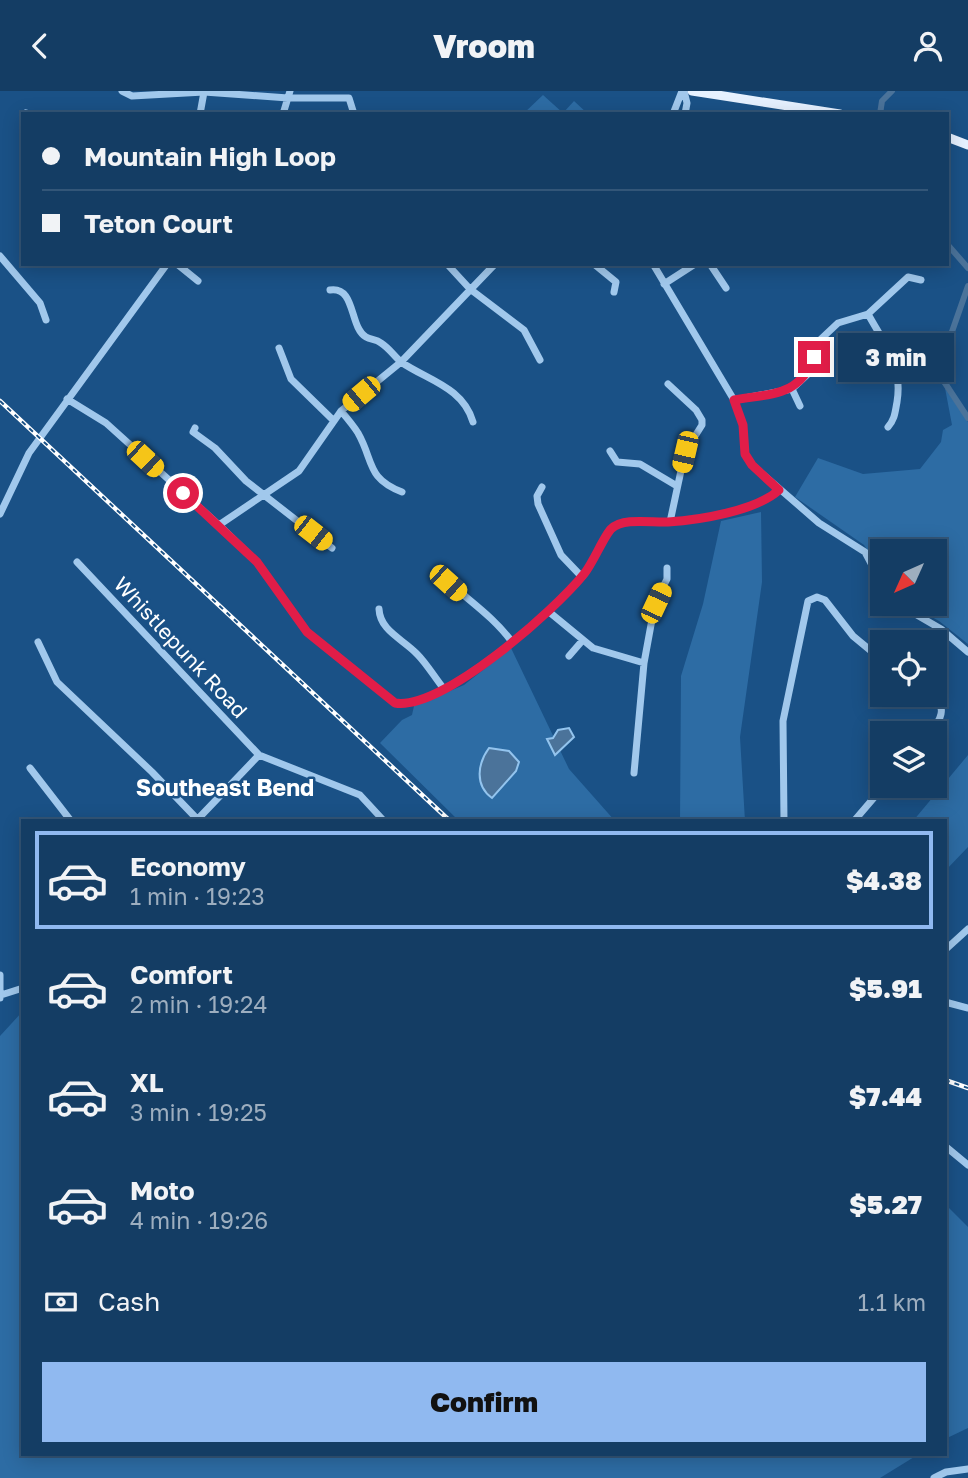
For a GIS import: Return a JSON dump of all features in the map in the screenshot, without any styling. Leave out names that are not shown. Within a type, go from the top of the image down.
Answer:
[{"type":"main road","points":[[692,91],[827,112]]},
{"type":"main road","points":[[949,138],[968,145]]},
{"type":"street","points":[[122,91],[132,96],[204,92],[349,98],[353,112]]},
{"type":"street","points":[[674,112],[683,91]]},
{"type":"street","points":[[683,91],[687,104],[685,112]]},
{"type":"street","points":[[200,112],[204,92]]},
{"type":"street","points":[[283,112],[289,94]]},
{"type":"street","points":[[0,256],[40,303],[46,320]]},
{"type":"street","points":[[0,514],[22,465],[67,399],[166,266]]},
{"type":"street","points":[[179,266],[198,281]]},
{"type":"street","points":[[448,266],[470,289],[524,330],[540,360]]},
{"type":"street","points":[[219,525],[264,496],[306,463],[332,420],[401,362],[493,266]]},
{"type":"street","points":[[596,266],[616,282],[614,292]]},
{"type":"street","points":[[654,266],[734,400],[743,425],[745,454],[752,465],[819,523],[865,552],[870,561]]},
{"type":"street","points":[[664,284],[692,266]]},
{"type":"street","points":[[711,266],[726,288]]},
{"type":"street","points":[[734,400],[792,389],[807,375],[821,339],[838,323],[868,314],[908,277],[921,280]]},
{"type":"street","points":[[330,290],[343,293],[348,299],[357,329],[387,347],[401,362],[457,395],[473,422]]},
{"type":"street","points":[[868,314],[893,359],[900,380],[894,420],[888,427]]},
{"type":"street","points":[[279,348],[291,379],[332,420]]},
{"type":"street","points":[[667,384],[696,410],[702,420],[702,425],[685,452],[670,522]]},
{"type":"street","points":[[792,389],[800,406]]},
{"type":"street","points":[[67,399],[106,423],[219,525],[257,562],[307,632],[395,703],[403,705],[444,689],[472,673],[512,642],[548,611],[582,576],[598,556],[610,529],[622,523],[670,522],[751,507],[779,490]]},
{"type":"street","points":[[341,411],[359,434],[375,476],[388,487],[402,492]]},
{"type":"street","points":[[195,428],[193,432],[199,439],[215,448],[264,496],[332,548]]},
{"type":"street","points":[[610,451],[617,462],[640,464],[677,486]]},
{"type":"street","points":[[541,487],[537,496],[538,504],[561,555],[582,576]]},
{"type":"street","name":"Whistlepunk Road","points":[[77,562],[259,755]]},
{"type":"street","points":[[634,773],[644,663],[656,603],[667,579],[667,568]]},
{"type":"street","points":[[436,570],[470,602],[495,619],[512,642]]},
{"type":"street","points":[[784,819],[783,721],[808,601],[817,597],[825,600],[853,636],[870,650]]},
{"type":"street","points":[[379,609],[379,619],[387,629],[418,654],[444,689]]},
{"type":"street","points":[[548,611],[582,641],[611,655],[644,663]]},
{"type":"street","points":[[919,616],[941,629],[968,652]]},
{"type":"street","points":[[572,632],[579,626]]},
{"type":"street","points":[[569,656],[582,641]]},
{"type":"street","points":[[38,642],[57,682],[152,772],[196,819]]},
{"type":"street","points":[[198,819],[259,755],[360,795],[382,819]]},
{"type":"street","points":[[30,768],[69,819]]},
{"type":"street","points":[[856,819],[874,798]]},
{"type":"street","points":[[947,948],[968,929]]},
{"type":"street","points":[[0,975],[0,996],[21,989]]},
{"type":"street","points":[[947,1003],[968,1008]]},
{"type":"street","points":[[947,1148],[967,1163]]},
{"type":"street","points":[[934,1478],[946,1472],[968,1469]]},
{"type":"shaded area","points":[[543,95],[562,112],[525,112]]},
{"type":"shaded area","points":[[574,101],[586,112],[564,112]]},
{"type":"shaded area","points":[[945,388],[968,422],[968,644],[930,616],[947,616],[947,539],[870,539],[870,554],[864,545],[795,497],[818,458],[863,474],[920,469],[941,442],[943,430],[952,425]]},
{"type":"shaded area","points":[[761,512],[762,582],[740,737],[745,819],[680,819],[681,676],[703,604],[721,521]]},
{"type":"shaded area","points":[[511,648],[569,769],[613,819],[457,819],[380,743],[402,720],[412,715],[414,706],[464,685]]},
{"type":"shaded area","points":[[569,728],[574,737],[555,755],[547,739],[553,738],[558,730]]},
{"type":"shaded area","points":[[489,748],[509,751],[519,762],[516,771],[492,798],[482,787],[480,780],[480,767]]},
{"type":"shaded area","points":[[968,755],[968,847],[947,869],[947,819],[915,819],[932,798],[947,798],[947,780]]},
{"type":"shaded area","points":[[21,1013],[21,1456],[916,1456],[880,1478],[0,1478],[0,1036]]},
{"type":"shaded area","points":[[947,1206],[968,1227],[968,1428],[947,1438]]},
{"type":"waterway","points":[[880,112],[882,101],[892,91]]},
{"type":"waterway","points":[[949,246],[968,268]]},
{"type":"waterway","points":[[968,286],[941,363],[943,380],[968,418]]},
{"type":"railway","points":[[0,401],[448,819]]},
{"type":"railway","points":[[947,1081],[968,1088]]},
{"type":"district","name":"Southeast Bend","points":[[225,787]]},
{"type":"route","points":[[183,493],[257,562],[307,632],[395,703],[403,705],[444,689],[472,673],[512,642],[548,611],[582,576],[598,556],[610,529],[622,523],[670,522],[751,507],[771,497],[779,490],[752,465],[745,454],[743,425],[734,400],[792,389],[807,375],[814,357]]}]
